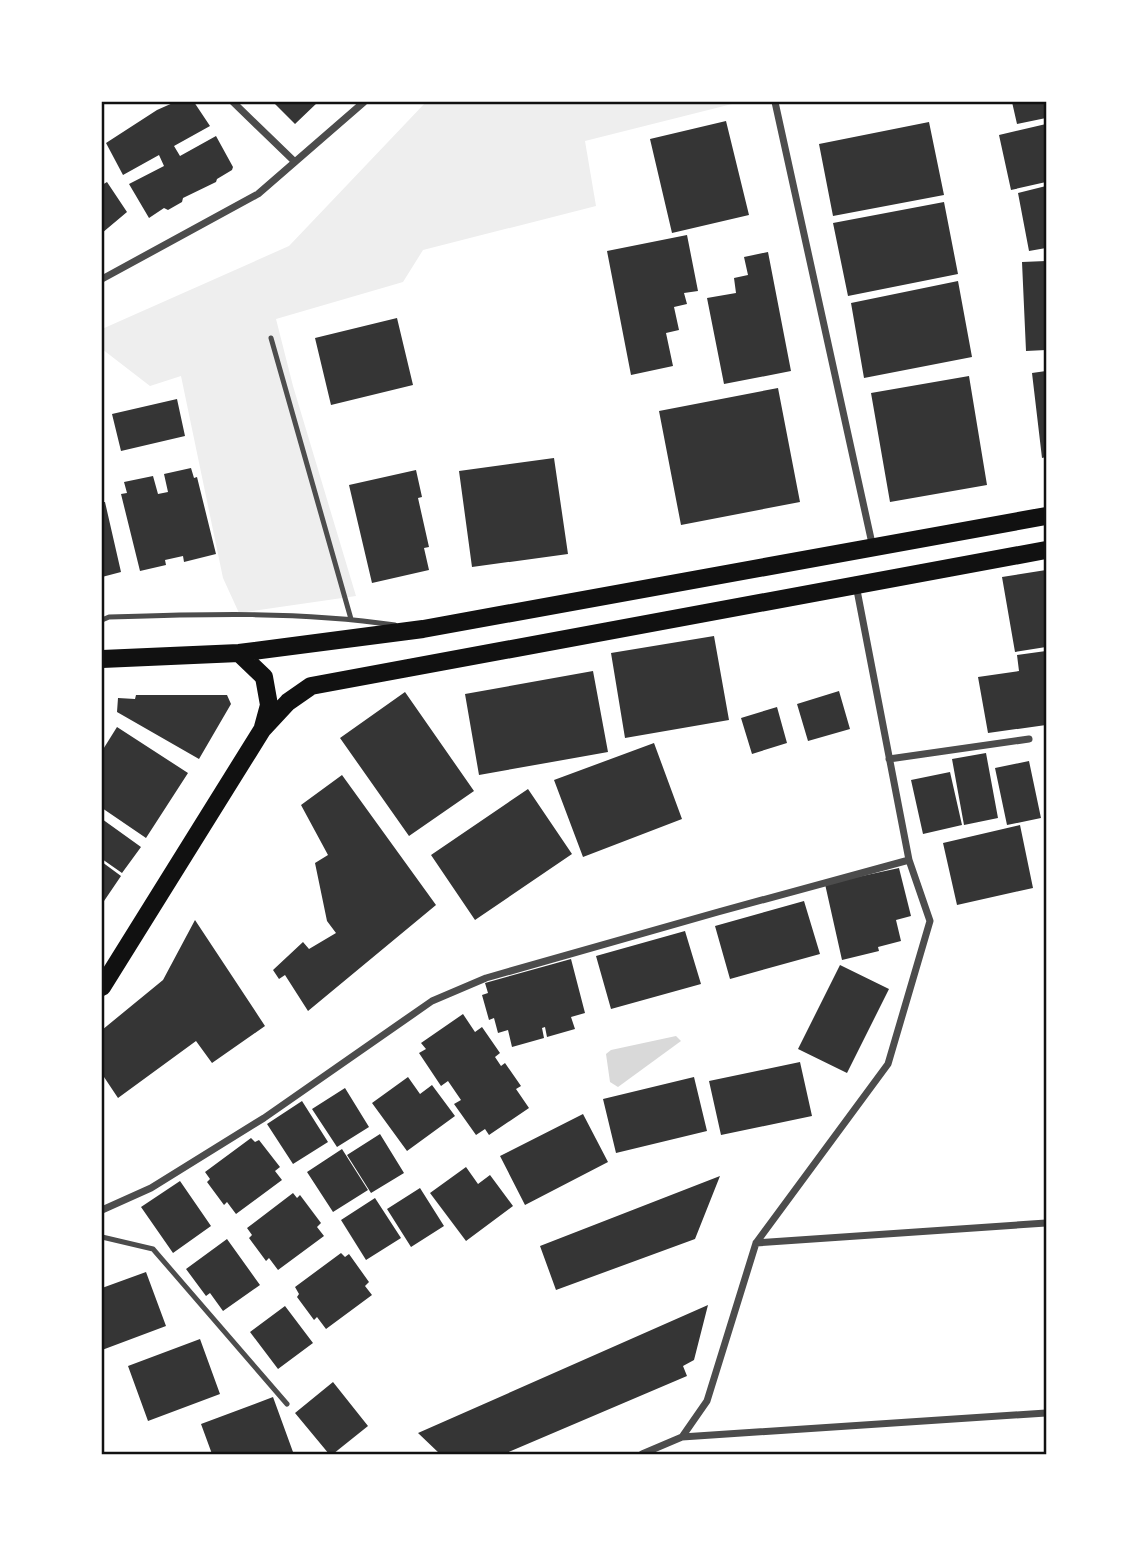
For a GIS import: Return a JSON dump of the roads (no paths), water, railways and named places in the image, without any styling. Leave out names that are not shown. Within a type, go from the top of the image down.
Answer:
[{"type":"main road","points":[[102,659],[239,653],[423,629],[1046,516]]},
{"type":"main road","points":[[102,987],[262,730],[288,702],[310,686],[1046,550]]},
{"type":"main road","points":[[239,653],[264,677],[269,705],[262,730]]},
{"type":"street","points":[[233,102],[295,162]]},
{"type":"street","points":[[102,279],[258,194],[364,102]]},
{"type":"street","points":[[775,102],[873,548]]},
{"type":"street","points":[[682,1437],[707,1401],[756,1244],[888,1064],[930,921],[909,860],[856,584]]},
{"type":"street","points":[[889,759],[1029,739]]},
{"type":"street","points":[[102,1210],[150,1188],[264,1118],[432,1001],[486,978],[909,860]]},
{"type":"street","points":[[756,1244],[1046,1223]]},
{"type":"street","points":[[642,1454],[682,1437],[1046,1413]]},
{"type":"lane","points":[[271,338],[351,619]]},
{"type":"lane","points":[[102,620],[109,617],[165,615],[351,619],[423,629]]},
{"type":"lane","points":[[102,1237],[153,1249],[287,1404]]}]
